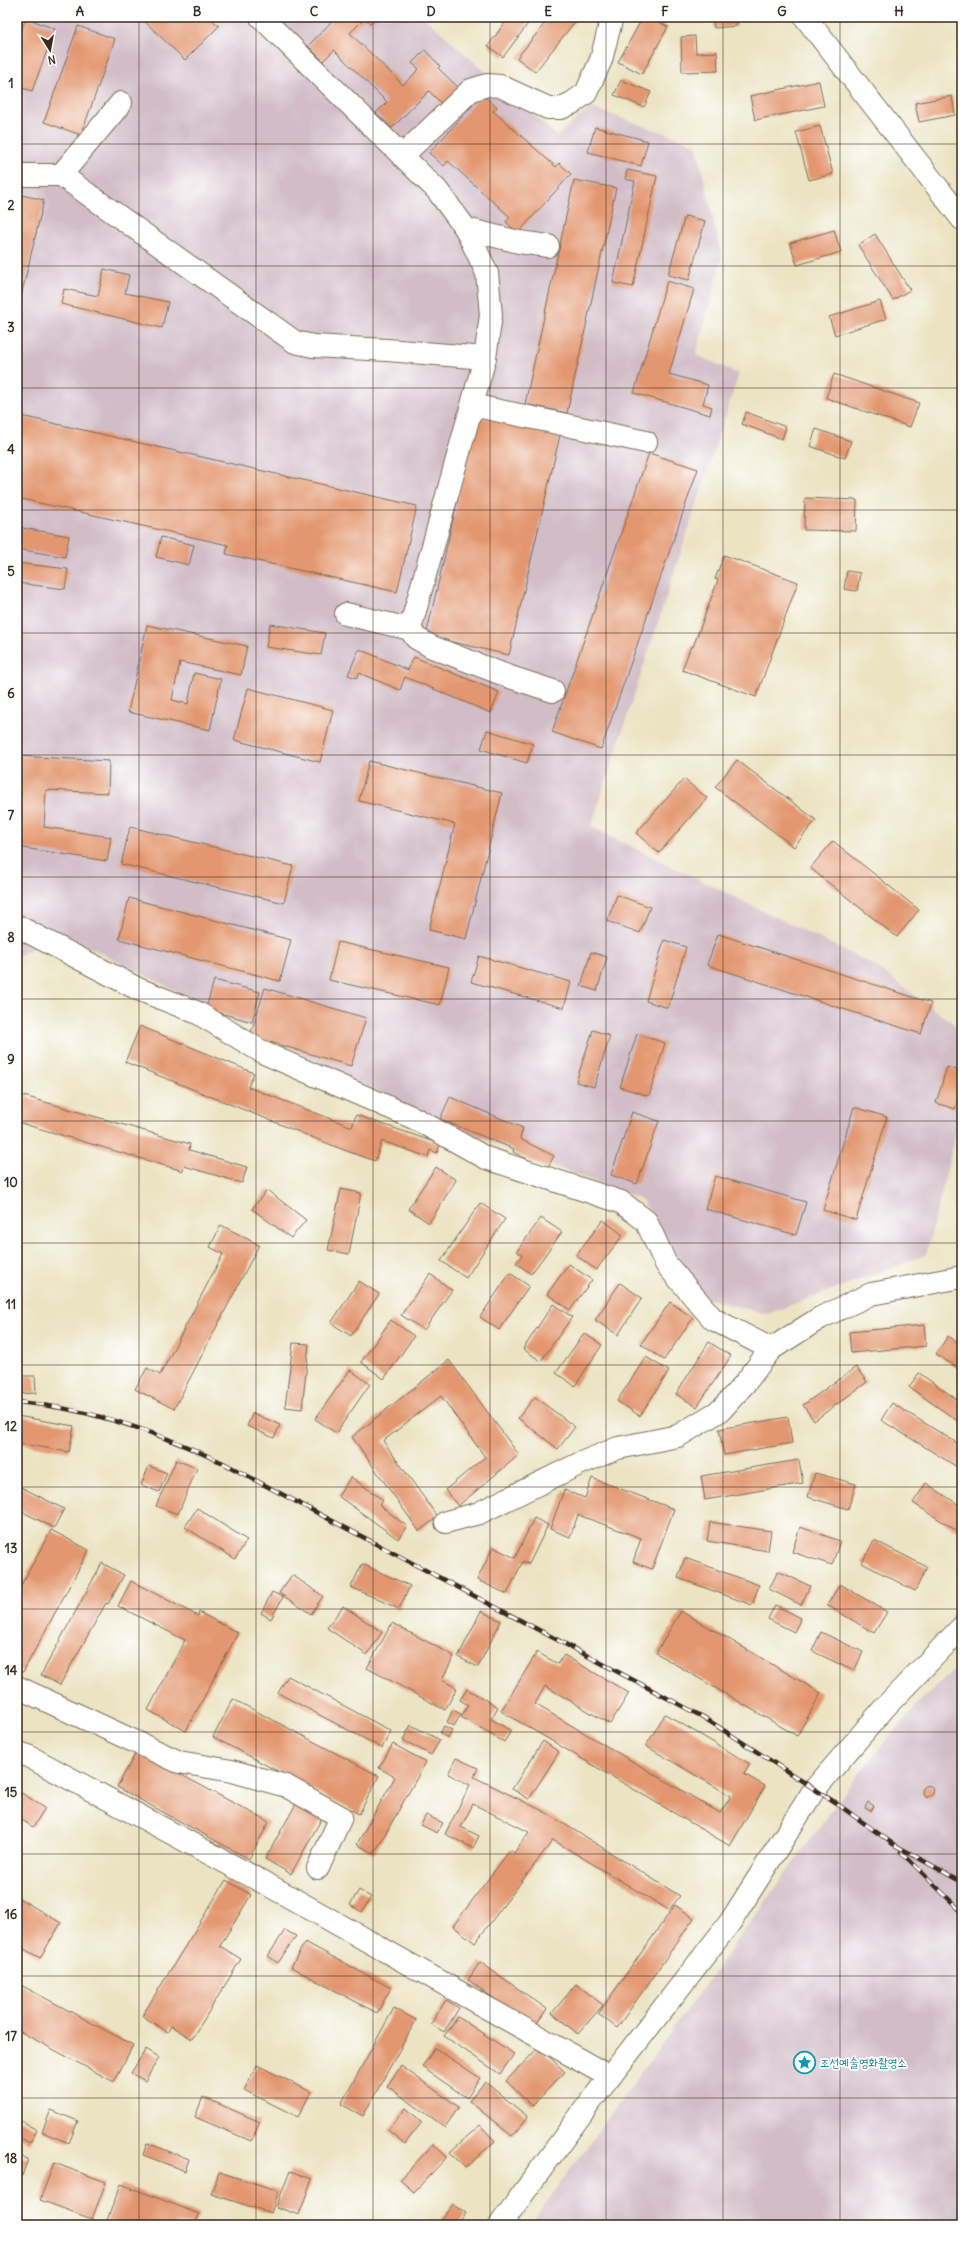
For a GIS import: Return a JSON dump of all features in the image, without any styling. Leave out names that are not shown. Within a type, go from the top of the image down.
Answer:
[{"type":"street","points":[[261,17],[437,190],[466,229],[487,273],[491,315],[485,358],[410,629]]},
{"type":"street","points":[[402,156],[471,90],[487,85],[500,86],[548,108],[561,108],[572,103],[586,93],[601,60],[612,17]]},
{"type":"street","points":[[805,17],[962,219]]},
{"type":"street","points":[[61,175],[121,103]]},
{"type":"street","points":[[17,175],[61,175],[295,342],[313,346],[485,358]]},
{"type":"street","points":[[466,229],[518,242],[548,246]]},
{"type":"street","points":[[472,405],[646,442]]},
{"type":"street","points":[[346,614],[410,629],[416,638],[432,647],[510,677],[553,691]]},
{"type":"street","points":[[17,926],[138,989],[198,1013],[264,1052],[416,1119],[486,1158],[621,1202],[646,1221],[666,1264],[713,1319],[771,1349]]},
{"type":"street","points":[[446,1522],[480,1513],[581,1463],[618,1448],[678,1436],[721,1410],[746,1382],[771,1349],[820,1318],[871,1294],[962,1277]]},
{"type":"street","points":[[500,2225],[610,2076],[730,1921],[814,1790],[886,1706],[962,1627]]},
{"type":"street","points":[[17,1687],[179,1762],[232,1770],[286,1786],[341,1817],[318,1868]]},
{"type":"street","points":[[17,1752],[28,1756],[264,1883],[610,2076]]},
{"type":"shaded area","points":[[17,17],[424,17],[557,136],[589,107],[696,144],[722,257],[696,355],[739,374],[591,827],[872,964],[962,1030],[962,1108],[926,1255],[767,1314],[703,1298],[642,1200],[430,1118],[61,933],[17,957]]},
{"type":"shaded area","name":"조선예술영화촬영소","points":[[962,1662],[962,2225],[530,2225],[858,1774],[920,1701]]},
{"type":"building","points":[[140,17],[209,17],[219,26],[185,60]]},
{"type":"building","points":[[336,17],[376,17],[370,23],[365,18],[350,33],[403,85],[419,69],[412,63],[425,50],[440,66],[438,68],[461,90],[445,107],[429,91],[392,128],[376,113],[387,102],[334,50],[323,61],[308,46]]},
{"type":"building","points":[[509,17],[533,17],[503,57],[488,46]]},
{"type":"building","points":[[550,17],[574,17],[577,19],[535,72],[517,58]]},
{"type":"building","points":[[643,17],[649,17],[668,27],[642,74],[618,62]]},
{"type":"building","points":[[713,17],[736,17],[737,26],[714,28]]},
{"type":"building","points":[[26,18],[55,29],[32,91],[17,86],[17,41]]},
{"type":"building","points":[[78,26],[115,39],[81,135],[44,122]]},
{"type":"building","points":[[695,36],[696,53],[717,52],[718,71],[682,72],[681,37]]},
{"type":"building","points":[[621,80],[651,92],[644,107],[614,95]]},
{"type":"building","points":[[819,81],[824,106],[755,120],[750,96]]},
{"type":"building","points":[[482,95],[497,107],[493,111],[556,167],[559,163],[571,174],[518,233],[506,222],[510,217],[448,161],[444,166],[429,153]]},
{"type":"building","points":[[952,96],[955,115],[919,122],[915,103]]},
{"type":"building","points":[[820,126],[833,174],[809,180],[796,132]]},
{"type":"building","points":[[595,127],[648,141],[641,166],[588,152]]},
{"type":"building","points":[[627,170],[657,176],[633,287],[613,283],[635,181],[625,179]]},
{"type":"building","points":[[574,180],[616,188],[567,413],[525,404]]},
{"type":"building","points":[[17,194],[44,200],[18,309],[17,309]]},
{"type":"building","points":[[685,216],[705,221],[689,280],[668,275]]},
{"type":"building","points":[[834,230],[841,252],[797,265],[790,243]]},
{"type":"building","points":[[875,234],[910,290],[893,300],[858,245]]},
{"type":"building","points":[[104,269],[129,275],[125,293],[168,302],[162,328],[61,304],[64,289],[98,296]]},
{"type":"building","points":[[667,281],[694,289],[669,374],[708,385],[703,404],[712,407],[710,415],[634,393]]},
{"type":"building","points":[[880,301],[886,319],[835,335],[829,317]]},
{"type":"building","points":[[834,374],[919,403],[910,427],[826,398]]},
{"type":"building","points":[[746,412],[786,427],[782,439],[742,424]]},
{"type":"building","points":[[17,415],[417,506],[397,592],[226,554],[228,545],[17,498]]},
{"type":"building","points":[[477,416],[560,435],[509,655],[426,636]]},
{"type":"building","points":[[816,429],[851,441],[845,458],[810,446]]},
{"type":"building","points":[[649,453],[698,469],[601,749],[552,732]]},
{"type":"building","points":[[805,498],[857,500],[856,531],[804,530]]},
{"type":"building","points":[[17,527],[69,536],[65,557],[17,549]]},
{"type":"building","points":[[161,537],[194,545],[189,565],[156,557]]},
{"type":"building","points":[[724,555],[798,582],[756,697],[682,670],[691,646],[693,647],[718,580],[715,579]]},
{"type":"building","points":[[17,563],[68,569],[65,589],[17,583]]},
{"type":"building","points":[[847,571],[860,573],[857,591],[844,589]]},
{"type":"building","points":[[270,624],[325,633],[321,655],[266,647]]},
{"type":"building","points":[[147,625],[247,646],[241,675],[180,662],[172,700],[188,704],[194,673],[221,679],[210,730],[128,712]]},
{"type":"building","points":[[359,649],[408,670],[414,657],[499,692],[491,713],[405,677],[400,690],[359,673],[357,678],[348,675]]},
{"type":"building","points":[[248,688],[333,710],[320,762],[234,740]]},
{"type":"building","points":[[487,730],[533,744],[527,763],[481,749]]},
{"type":"building","points":[[17,756],[109,761],[108,793],[46,790],[44,827],[111,837],[107,861],[17,847]]},
{"type":"building","points":[[737,760],[816,820],[794,847],[715,787]]},
{"type":"building","points":[[369,761],[502,793],[466,939],[429,930],[455,824],[359,801]]},
{"type":"building","points":[[684,779],[707,798],[659,853],[636,833]]},
{"type":"building","points":[[130,827],[293,866],[284,903],[121,864]]},
{"type":"building","points":[[833,841],[919,910],[897,937],[810,868]]},
{"type":"building","points":[[617,895],[650,907],[640,933],[607,921]]},
{"type":"building","points":[[129,898],[291,940],[280,981],[119,939]]},
{"type":"building","points":[[718,934],[931,1003],[921,1034],[707,965]]},
{"type":"building","points":[[664,940],[686,947],[668,1008],[646,1001]]},
{"type":"building","points":[[338,942],[449,967],[440,1005],[329,980]]},
{"type":"building","points":[[591,952],[607,957],[597,991],[581,986]]},
{"type":"building","points":[[479,956],[571,982],[564,1008],[471,982]]},
{"type":"building","points":[[214,980],[260,992],[252,1022],[206,1009]]},
{"type":"building","points":[[265,988],[366,1018],[351,1066],[250,1036]]},
{"type":"building","points":[[140,1026],[254,1073],[248,1087],[352,1127],[356,1115],[440,1144],[437,1153],[430,1150],[428,1157],[382,1141],[375,1161],[125,1062]]},
{"type":"building","points":[[593,1030],[610,1036],[594,1087],[576,1082]]},
{"type":"building","points":[[637,1034],[665,1043],[649,1096],[620,1087]]},
{"type":"building","points":[[947,1067],[962,1072],[962,1087],[955,1109],[936,1103]]},
{"type":"building","points":[[17,1094],[190,1144],[189,1150],[247,1167],[242,1183],[184,1166],[183,1171],[17,1122]]},
{"type":"building","points":[[450,1097],[523,1128],[520,1139],[554,1156],[547,1169],[513,1152],[514,1149],[440,1119]]},
{"type":"building","points":[[854,1107],[887,1117],[856,1220],[823,1210]]},
{"type":"building","points":[[632,1112],[659,1121],[637,1184],[611,1175]]},
{"type":"building","points":[[436,1167],[456,1180],[429,1223],[408,1209]]},
{"type":"building","points":[[715,1176],[806,1202],[796,1235],[705,1209]]},
{"type":"building","points":[[341,1189],[361,1193],[349,1254],[328,1250]]},
{"type":"building","points":[[267,1190],[306,1220],[291,1238],[252,1209]]},
{"type":"building","points":[[480,1203],[505,1219],[466,1278],[441,1261]]},
{"type":"building","points":[[541,1218],[562,1232],[531,1274],[516,1263],[522,1255],[517,1251]]},
{"type":"building","points":[[603,1220],[623,1235],[596,1270],[576,1255]]},
{"type":"building","points":[[221,1225],[259,1245],[174,1409],[135,1389],[147,1368],[160,1375],[223,1254],[210,1247]]},
{"type":"building","points":[[569,1264],[592,1280],[570,1310],[547,1294]]},
{"type":"building","points":[[510,1273],[529,1286],[499,1330],[480,1317]]},
{"type":"building","points":[[430,1274],[452,1290],[424,1330],[401,1315]]},
{"type":"building","points":[[359,1281],[379,1294],[351,1336],[331,1323]]},
{"type":"building","points":[[620,1283],[642,1298],[618,1335],[595,1320]]},
{"type":"building","points":[[670,1302],[693,1318],[664,1360],[641,1344]]},
{"type":"building","points":[[553,1304],[572,1317],[541,1361],[523,1349]]},
{"type":"building","points":[[391,1320],[414,1336],[384,1379],[361,1362]]},
{"type":"building","points":[[924,1325],[926,1346],[851,1353],[849,1332]]},
{"type":"building","points":[[584,1333],[602,1345],[575,1386],[556,1373]]},
{"type":"building","points":[[948,1336],[962,1345],[962,1371],[936,1354]]},
{"type":"building","points":[[709,1342],[731,1356],[697,1407],[676,1394]]},
{"type":"building","points":[[293,1343],[309,1344],[302,1409],[285,1407]]},
{"type":"building","points":[[646,1357],[669,1371],[640,1416],[617,1401]]},
{"type":"building","points":[[449,1360],[519,1455],[458,1506],[445,1490],[485,1457],[441,1396],[383,1441],[438,1517],[419,1531],[352,1437]]},
{"type":"building","points":[[856,1367],[867,1382],[814,1421],[803,1405]]},
{"type":"building","points":[[350,1370],[370,1384],[336,1433],[315,1419]]},
{"type":"building","points":[[919,1373],[962,1403],[962,1424],[909,1387]]},
{"type":"building","points":[[17,1376],[35,1376],[36,1393],[17,1394]]},
{"type":"building","points":[[535,1397],[575,1427],[558,1449],[518,1418]]},
{"type":"building","points":[[892,1403],[962,1446],[962,1470],[881,1420]]},
{"type":"building","points":[[253,1413],[280,1425],[274,1438],[247,1426]]},
{"type":"building","points":[[17,1416],[74,1426],[69,1452],[17,1443]]},
{"type":"building","points":[[788,1417],[792,1443],[724,1455],[719,1429]]},
{"type":"building","points":[[176,1460],[197,1468],[178,1514],[156,1506]]},
{"type":"building","points":[[799,1460],[803,1483],[705,1500],[701,1476]]},
{"type":"building","points":[[149,1466],[167,1473],[159,1492],[141,1485]]},
{"type":"building","points":[[815,1473],[856,1484],[848,1509],[808,1497]]},
{"type":"building","points":[[351,1477],[383,1500],[379,1505],[407,1526],[398,1539],[338,1496]]},
{"type":"building","points":[[592,1478],[674,1509],[652,1569],[633,1562],[641,1538],[578,1515],[570,1537],[550,1529],[564,1490],[585,1498]]},
{"type":"building","points":[[926,1483],[962,1507],[962,1534],[913,1503]]},
{"type":"building","points":[[17,1485],[64,1509],[54,1528],[17,1509]]},
{"type":"building","points":[[197,1508],[247,1540],[235,1559],[185,1527]]},
{"type":"building","points":[[534,1518],[548,1525],[529,1564],[523,1561],[507,1594],[477,1580],[493,1547],[515,1558]]},
{"type":"building","points":[[710,1522],[771,1531],[768,1551],[707,1541]]},
{"type":"building","points":[[800,1527],[840,1541],[832,1565],[792,1552]]},
{"type":"building","points":[[51,1530],[89,1550],[23,1672],[17,1669],[17,1593]]},
{"type":"building","points":[[874,1540],[927,1567],[915,1591],[862,1563]]},
{"type":"building","points":[[685,1558],[759,1585],[752,1605],[678,1578]]},
{"type":"building","points":[[102,1563],[124,1575],[108,1604],[106,1603],[60,1685],[41,1675]]},
{"type":"building","points":[[362,1564],[410,1586],[399,1609],[351,1587]]},
{"type":"building","points":[[778,1571],[810,1586],[801,1605],[769,1589]]},
{"type":"building","points":[[292,1575],[323,1596],[311,1614],[279,1593]]},
{"type":"building","points":[[131,1581],[198,1616],[199,1612],[238,1633],[186,1731],[148,1710],[185,1640],[118,1606]]},
{"type":"building","points":[[840,1584],[887,1612],[874,1633],[827,1605]]},
{"type":"building","points":[[272,1592],[283,1597],[271,1619],[261,1613]]},
{"type":"building","points":[[775,1605],[801,1618],[794,1632],[768,1619]]},
{"type":"building","points":[[343,1606],[382,1632],[367,1655],[327,1628]]},
{"type":"building","points":[[481,1611],[501,1621],[478,1667],[458,1657]]},
{"type":"building","points":[[681,1611],[821,1693],[797,1736],[656,1653]]},
{"type":"building","points":[[392,1623],[454,1656],[442,1680],[457,1688],[445,1710],[367,1668]]},
{"type":"building","points":[[821,1632],[863,1652],[854,1671],[812,1651]]},
{"type":"building","points":[[537,1652],[558,1664],[564,1655],[629,1693],[610,1724],[545,1686],[535,1704],[720,1813],[731,1796],[646,1746],[665,1714],[750,1764],[744,1774],[765,1786],[730,1846],[501,1711]]},
{"type":"building","points":[[288,1676],[391,1731],[382,1748],[278,1693]]},
{"type":"building","points":[[467,1689],[498,1707],[491,1719],[511,1731],[504,1742],[461,1717],[468,1705],[460,1700]]},
{"type":"building","points":[[233,1699],[379,1776],[359,1814],[213,1737]]},
{"type":"building","points":[[453,1710],[461,1714],[454,1726],[447,1722]]},
{"type":"building","points":[[411,1725],[440,1740],[431,1755],[403,1740]]},
{"type":"building","points":[[444,1726],[452,1730],[448,1738],[440,1733]]},
{"type":"building","points":[[543,1741],[559,1752],[529,1799],[512,1789]]},
{"type":"building","points":[[393,1744],[426,1762],[374,1854],[357,1844],[395,1777],[379,1768]]},
{"type":"building","points":[[137,1751],[269,1822],[249,1859],[117,1787]]},
{"type":"building","points":[[456,1758],[478,1768],[474,1777],[545,1812],[680,1896],[669,1910],[553,1840],[475,1943],[453,1926],[510,1850],[514,1853],[529,1832],[473,1804],[461,1827],[479,1836],[473,1848],[445,1834],[470,1785],[448,1774]]},
{"type":"building","points":[[926,1786],[930,1786],[932,1787],[932,1795],[926,1796],[923,1793],[923,1789]]},
{"type":"building","points":[[17,1790],[45,1808],[33,1827],[17,1817]]},
{"type":"building","points":[[297,1802],[323,1816],[291,1874],[265,1859]]},
{"type":"building","points":[[868,1802],[874,1806],[871,1811],[865,1808]]},
{"type":"building","points":[[426,1815],[443,1823],[437,1833],[421,1825]]},
{"type":"building","points":[[226,1880],[251,1895],[220,1946],[241,1959],[192,2039],[171,2026],[168,2032],[142,2016]]},
{"type":"building","points":[[359,1890],[371,1897],[362,1912],[350,1905]]},
{"type":"building","points":[[17,1897],[61,1923],[40,1958],[17,1945]]},
{"type":"building","points":[[675,1905],[694,1918],[617,2028],[598,2014]]},
{"type":"building","points":[[285,1930],[296,1936],[278,1963],[268,1956]]},
{"type":"building","points":[[305,1942],[391,1988],[377,2013],[291,1967]]},
{"type":"building","points":[[480,1962],[547,2009],[534,2027],[468,1980]]},
{"type":"building","points":[[17,1983],[133,2045],[114,2082],[17,2030]]},
{"type":"building","points":[[576,1984],[603,2005],[578,2034],[552,2013]]},
{"type":"building","points":[[446,2000],[459,2008],[444,2032],[431,2024]]},
{"type":"building","points":[[394,2008],[416,2020],[363,2116],[341,2104]]},
{"type":"building","points":[[458,2017],[514,2054],[500,2074],[444,2036]]},
{"type":"building","points":[[539,2047],[565,2072],[532,2106],[506,2081]]},
{"type":"building","points":[[435,2048],[480,2078],[467,2098],[422,2067]]},
{"type":"building","points":[[146,2049],[159,2057],[145,2081],[131,2073]]},
{"type":"building","points":[[257,2065],[311,2092],[298,2117],[244,2090]]},
{"type":"building","points":[[401,2066],[459,2107],[445,2127],[387,2086]]},
{"type":"building","points":[[485,2082],[528,2117],[512,2136],[469,2101]]},
{"type":"building","points":[[203,2097],[260,2122],[251,2141],[195,2117]]},
{"type":"building","points":[[406,2108],[422,2122],[405,2144],[388,2130]]},
{"type":"building","points":[[51,2110],[78,2121],[69,2143],[42,2132]]},
{"type":"building","points":[[17,2119],[37,2130],[30,2143],[17,2136]]},
{"type":"building","points":[[480,2125],[495,2141],[465,2168],[450,2152]]},
{"type":"building","points":[[147,2143],[189,2159],[185,2171],[143,2155]]},
{"type":"building","points":[[433,2144],[447,2157],[414,2192],[400,2180]]},
{"type":"building","points":[[17,2155],[28,2159],[17,2190]]},
{"type":"building","points":[[54,2163],[106,2182],[92,2219],[40,2200]]},
{"type":"building","points":[[290,2171],[312,2179],[299,2215],[276,2207]]},
{"type":"building","points":[[219,2172],[279,2191],[271,2213],[211,2194]]},
{"type":"building","points":[[121,2184],[199,2214],[195,2225],[119,2225],[107,2220]]},
{"type":"building","points":[[453,2204],[466,2213],[457,2225],[447,2225],[441,2220]]},
{"type":"railway","points":[[17,1402],[71,1410],[123,1423],[174,1441],[223,1463],[703,1717],[836,1803],[893,1844],[962,1882]]},
{"type":"railway","points":[[901,1852],[962,1912]]},
{"type":"place","name":"조선예술영화촬영소","points":[[805,2063]]}]
